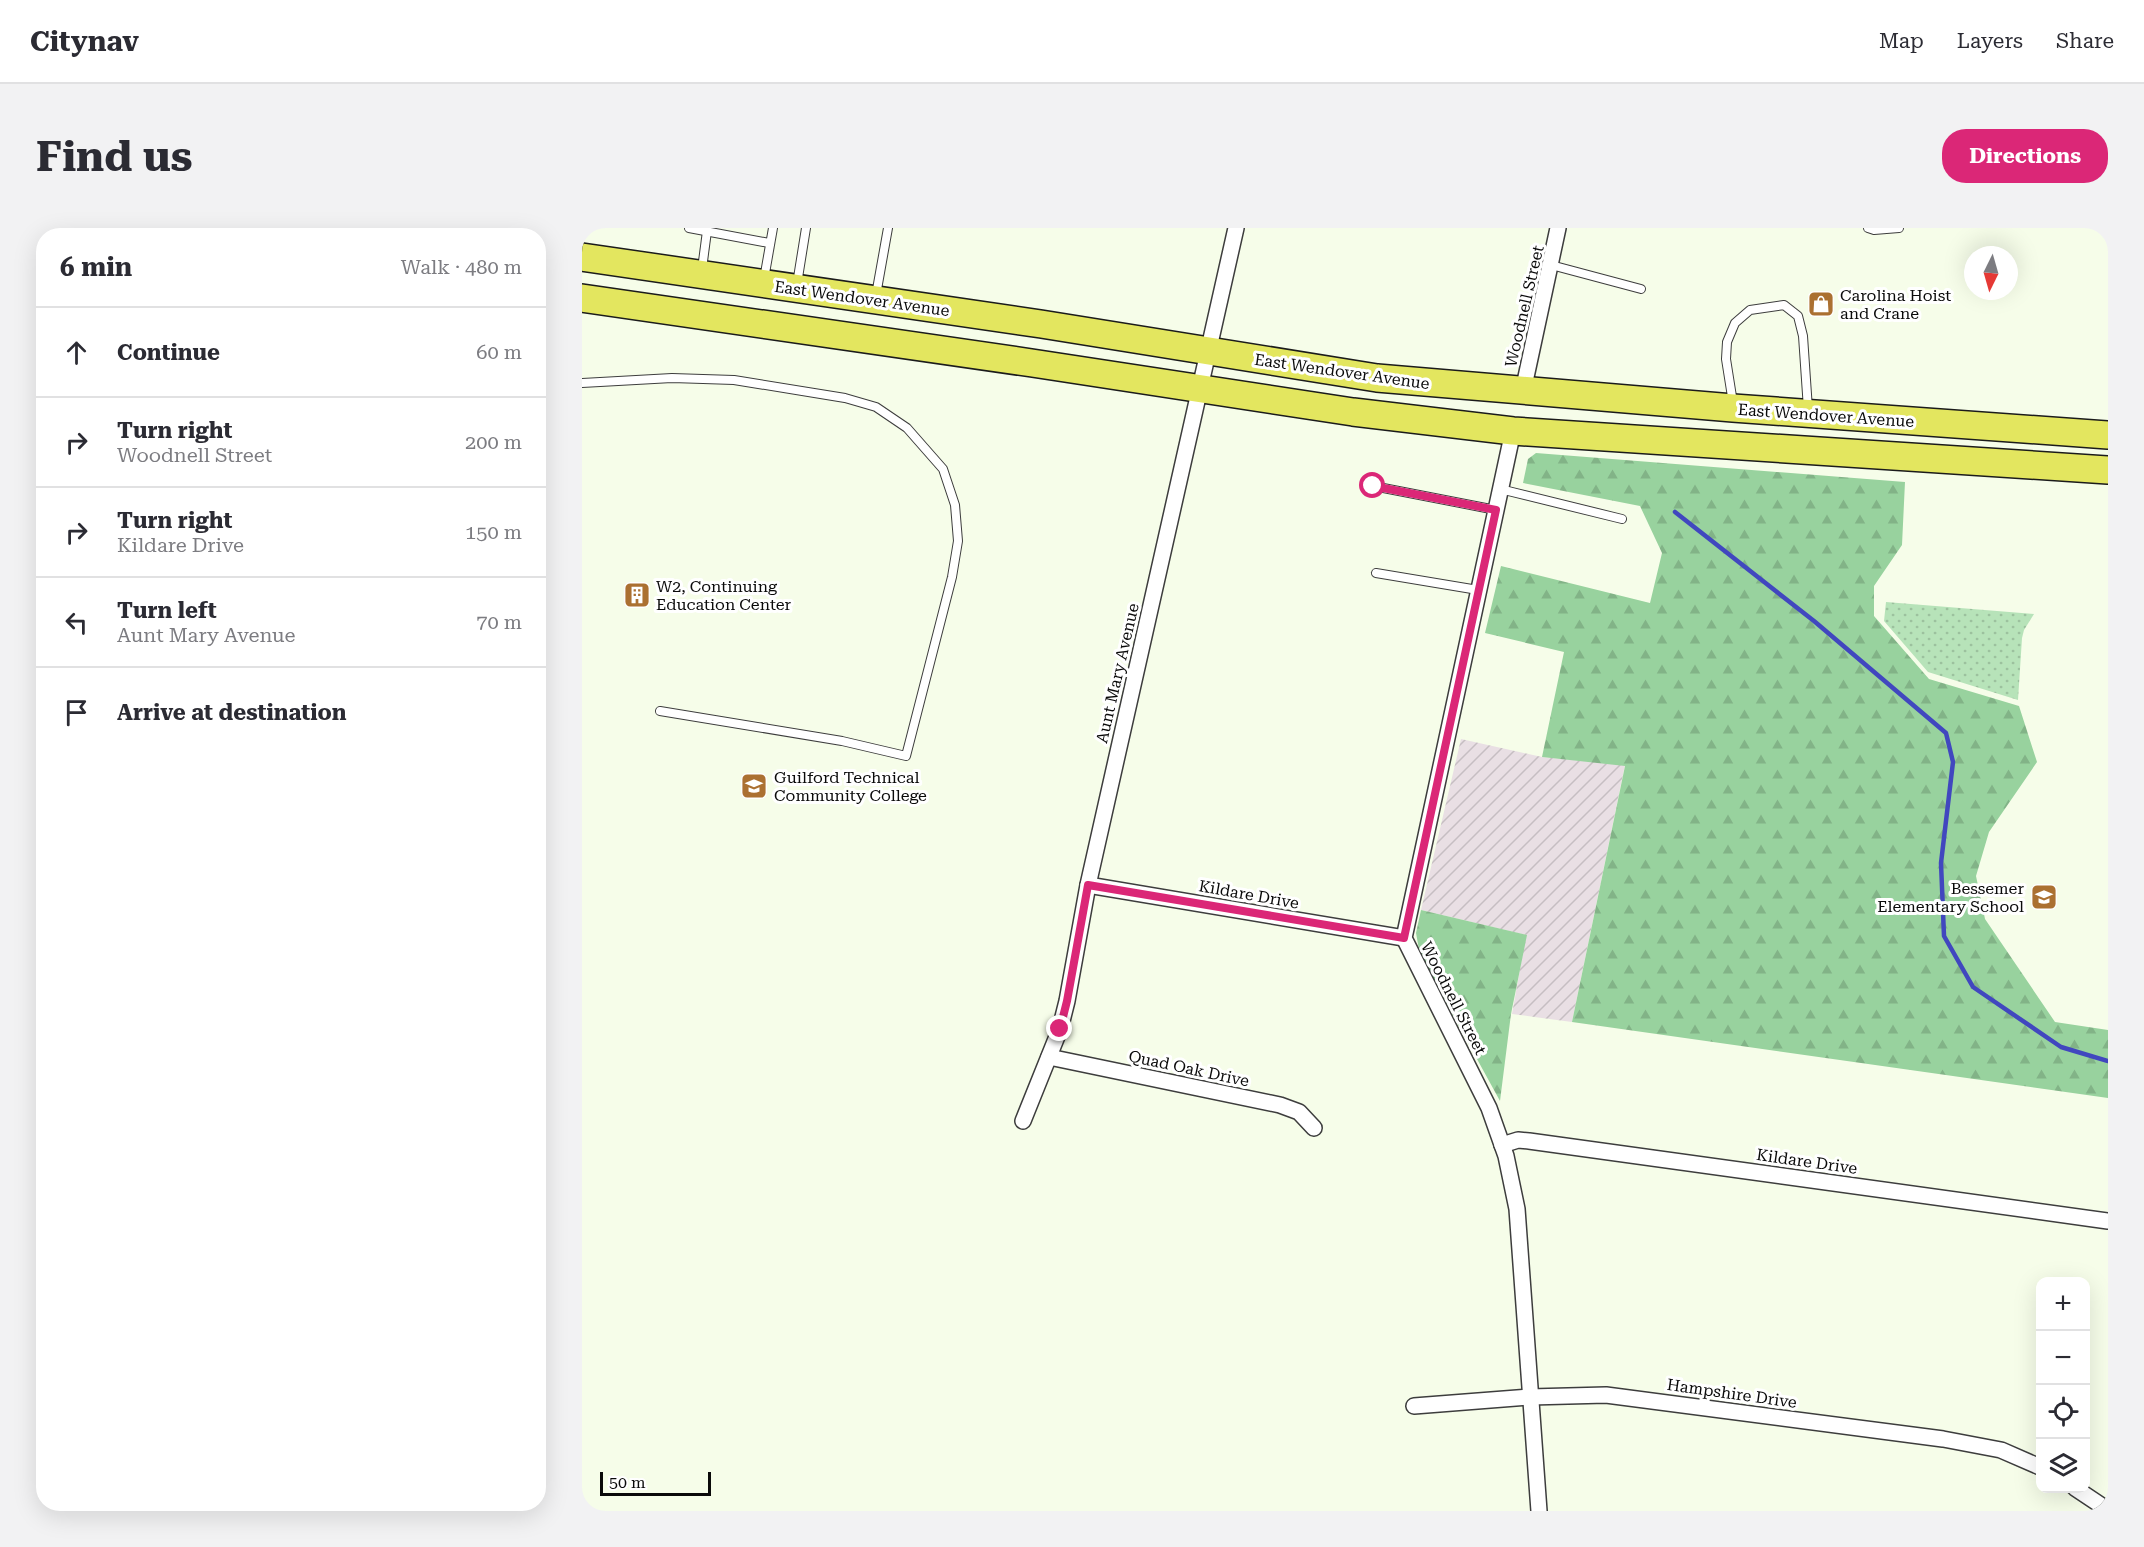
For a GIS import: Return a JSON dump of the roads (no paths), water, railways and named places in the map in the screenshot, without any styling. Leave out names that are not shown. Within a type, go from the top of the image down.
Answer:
[{"type":"highway","name":"East Wendover Avenue","points":[[582,257],[1041,324],[1377,378],[1523,392],[2108,435]]},
{"type":"highway","points":[[582,276],[675,289],[736,280]]},
{"type":"highway","points":[[582,298],[1353,412],[1513,431],[2108,470]]},
{"type":"street","name":"Aunt Mary Avenue","points":[[1023,1121],[1060,1029],[1067,1001],[1088,885],[1236,228]]},
{"type":"street","name":"Woodnell Street","points":[[1523,392],[1558,228]]},
{"type":"street","name":"Woodnell Street","points":[[1513,431],[1404,938],[1490,1108],[1502,1145],[1517,1209],[1539,1511]]},
{"type":"street","name":"Kildare Drive","points":[[1088,885],[1404,938]]},
{"type":"street","name":"Quad Oak Drive","points":[[1049,1057],[1280,1105],[1299,1112],[1314,1128]]},
{"type":"street","name":"Kildare Drive","points":[[1502,1145],[1518,1140],[1529,1141],[2108,1221]]},
{"type":"street","name":"Hampshire Drive","points":[[1414,1406],[1530,1397],[1606,1395],[1943,1439],[2001,1450],[2036,1465]]},
{"type":"street","points":[[2082,1493],[2108,1510]]},
{"type":"lane","points":[[689,228],[769,243]]},
{"type":"lane","points":[[764,284],[773,228]]},
{"type":"lane","points":[[796,288],[806,228]]},
{"type":"lane","points":[[876,300],[888,228]]},
{"type":"lane","points":[[1868,228],[1874,230],[1899,228]]},
{"type":"lane","points":[[702,275],[707,231]]},
{"type":"lane","points":[[1551,265],[1641,289]]},
{"type":"lane","points":[[1733,408],[1726,359],[1727,342],[1735,323],[1750,310],[1784,305],[1798,316],[1803,336],[1804,382],[1808,413]]},
{"type":"lane","points":[[582,383],[672,378],[734,380],[845,398],[876,407],[907,428],[943,469],[955,504],[958,541],[952,577],[906,756],[842,741],[660,711]]},
{"type":"lane","points":[[1373,486],[1496,510]]},
{"type":"lane","points":[[1500,489],[1622,519]]},
{"type":"lane","points":[[1376,573],[1478,590]]},
{"type":"waterway","points":[[1675,512],[1814,621],[1946,733],[1953,762],[1941,863],[1944,936],[1973,987],[2061,1047],[2108,1061]]},
{"type":"place","name":"Carolina Hoist and Crane","points":[[1821,304]]},
{"type":"place","name":"W2, Continuing Education Center","points":[[637,595]]},
{"type":"place","name":"Guilford Technical Community College","points":[[754,786]]},
{"type":"place","name":"Bessemer Elementary School","points":[[2044,897]]}]
